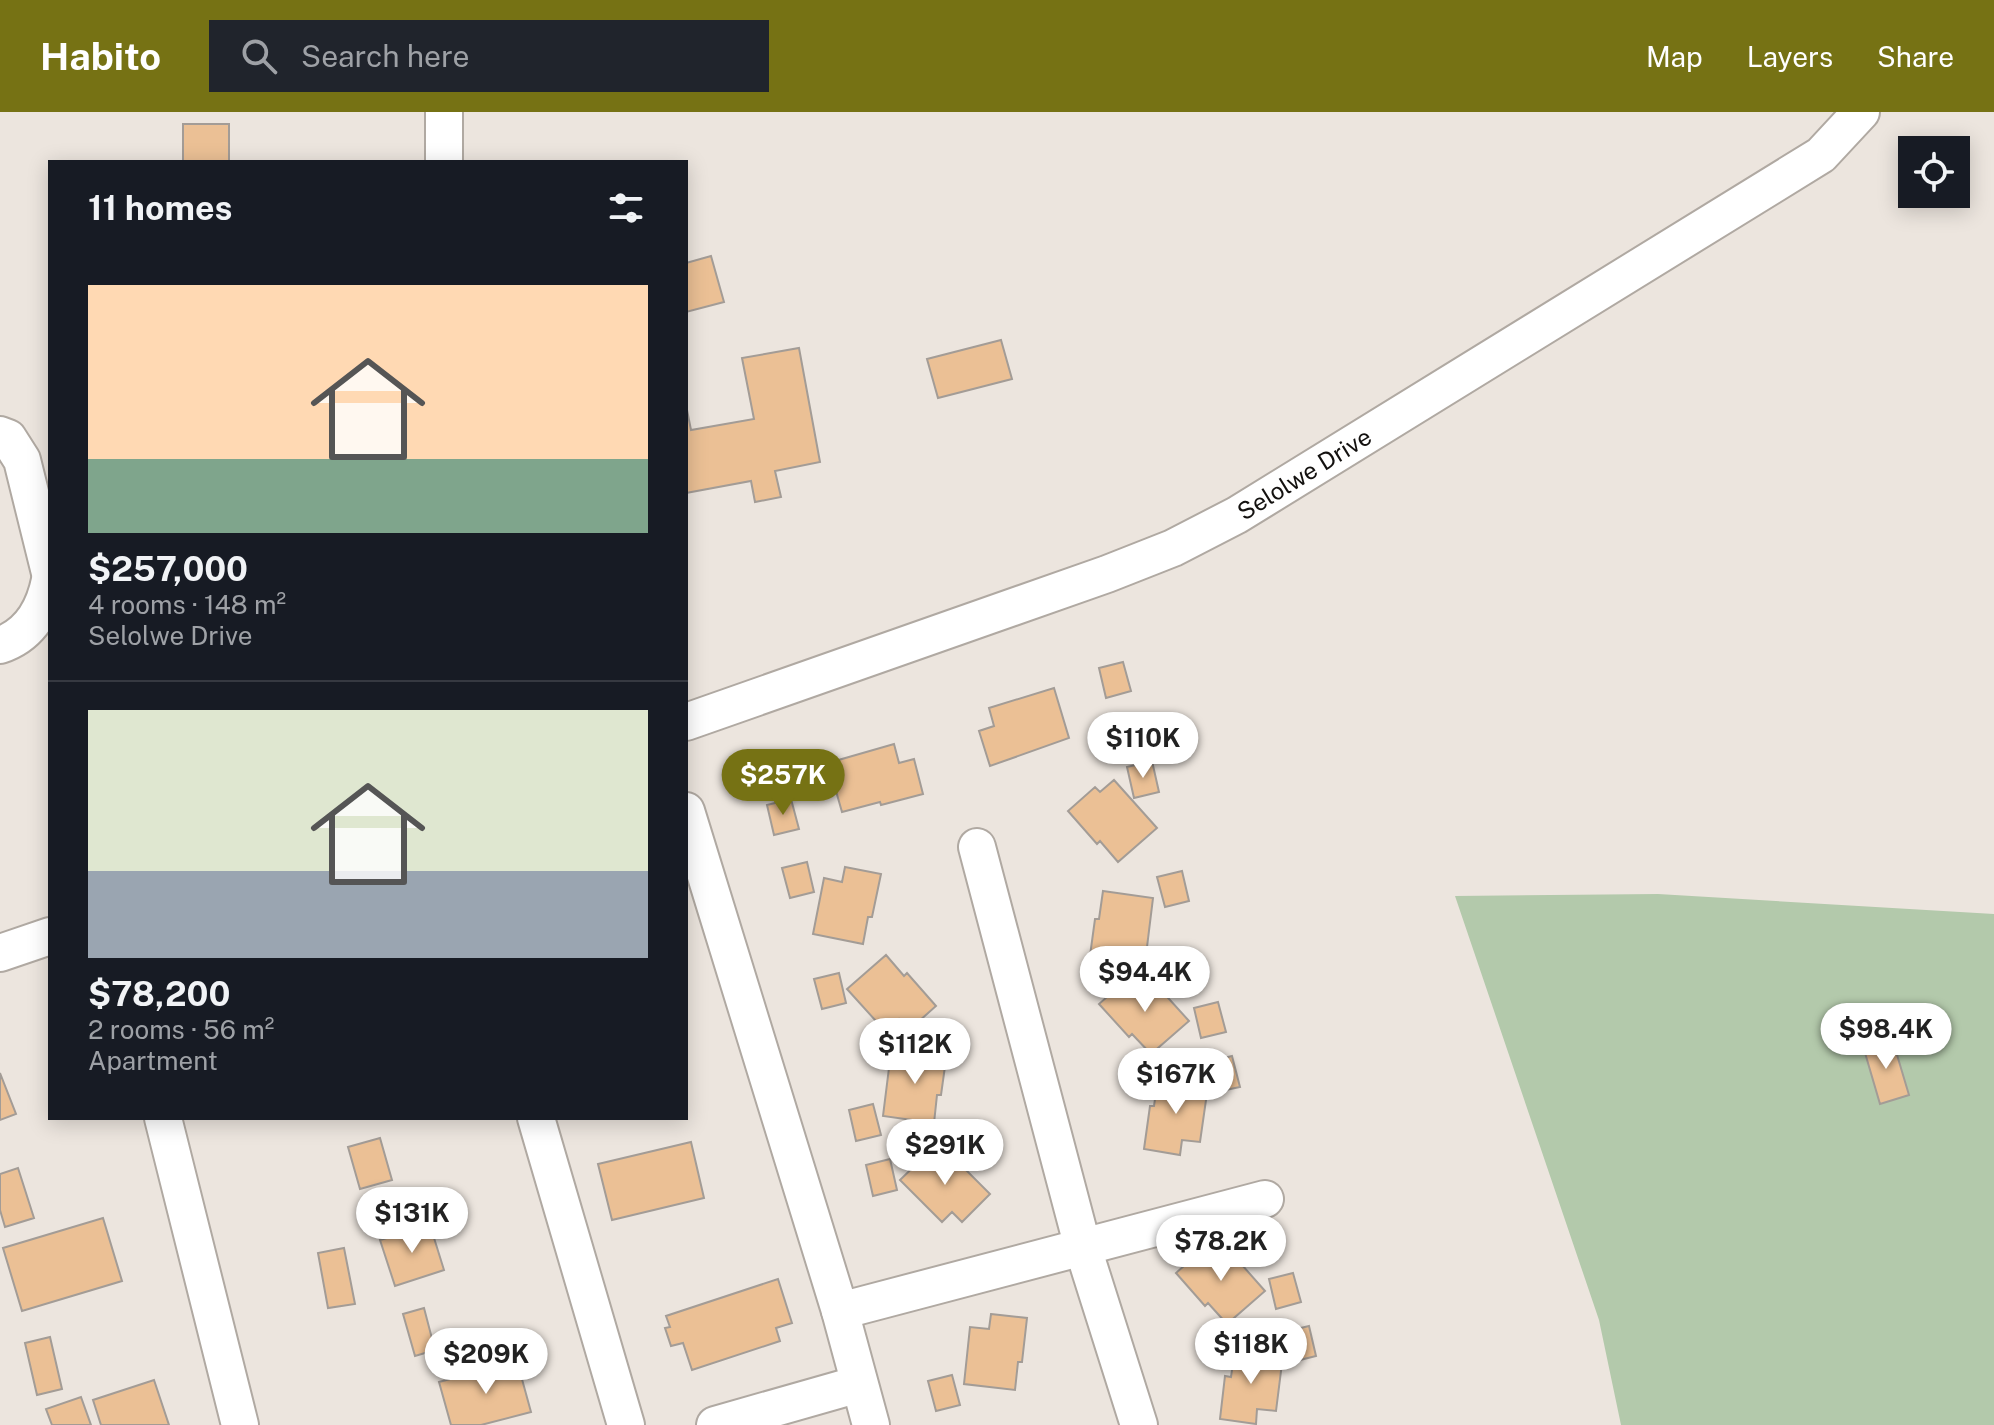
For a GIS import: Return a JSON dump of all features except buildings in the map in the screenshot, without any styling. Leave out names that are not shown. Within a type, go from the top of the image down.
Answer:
[{"type":"street","points":[[444,112],[444,160]]},
{"type":"street","name":"Selolwe Drive","points":[[688,721],[1107,574],[1173,548],[1237,515],[1821,155],[1861,112]]},
{"type":"street","points":[[0,435],[8,438],[22,460],[48,565]]},
{"type":"street","points":[[0,645],[35,622],[48,590]]},
{"type":"street","points":[[688,817],[840,1311],[871,1425]]},
{"type":"street","points":[[977,847],[1083,1248],[1139,1425]]},
{"type":"street","points":[[0,953],[48,937]]},
{"type":"street","points":[[164,1120],[240,1425]]},
{"type":"street","points":[[537,1120],[626,1425]]},
{"type":"street","points":[[840,1311],[1265,1199]]},
{"type":"street","points":[[715,1425],[859,1384]]},
{"type":"green space","points":[[1658,894],[1994,914],[1994,1425],[1621,1425],[1599,1320],[1455,896]]}]
